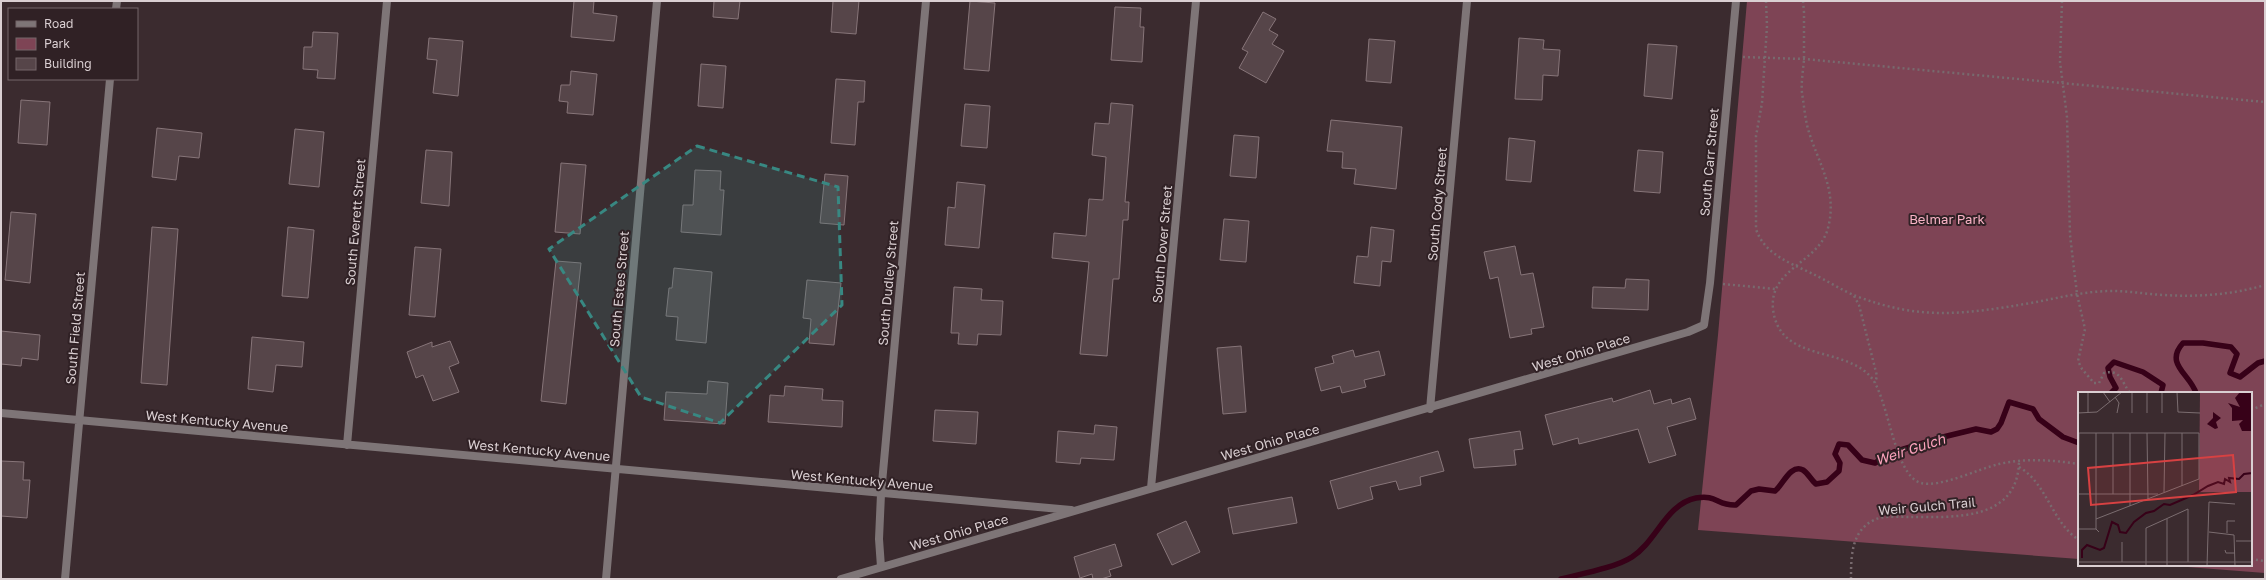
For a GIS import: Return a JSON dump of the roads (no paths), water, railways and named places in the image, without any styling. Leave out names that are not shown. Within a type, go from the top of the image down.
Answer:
[{"type":"street","name":"South Everett Street","points":[[347,445],[387,1]]},
{"type":"street","name":"South Estes Street","points":[[606,579],[657,1]]},
{"type":"street","name":"South Dudley Street","points":[[881,567],[879,539],[881,494],[926,1]]},
{"type":"street","name":"South Dover Street","points":[[1151,488],[1196,1]]},
{"type":"street","name":"South Cody Street","points":[[1430,409],[1467,1]]},
{"type":"street","name":"South Carr Street","points":[[1704,325],[1710,284],[1736,1]]},
{"type":"street","name":"South Field Street","points":[[65,579],[110,80]]},
{"type":"street","name":"West Ohio Place","points":[[841,579],[1151,488],[1430,409],[1688,332],[1704,325]]},
{"type":"street","name":"West Kentucky Avenue","points":[[1,413],[1076,511]]},
{"type":"waterway","name":"Weir Gulch","points":[[2196,392],[2177,363],[2176,357],[2178,350],[2183,343],[2203,343],[2231,347],[2237,354],[2230,373],[2240,377],[2258,363],[2265,361]]},
{"type":"waterway","name":"Weir Gulch","points":[[2112,392],[2116,388],[2110,377],[2108,368],[2114,362],[2143,372],[2163,385],[2161,392]]},
{"type":"waterway","name":"Weir Gulch","points":[[1561,579],[1607,567],[1632,557],[1648,542],[1669,515],[1686,502],[1696,498],[1703,497],[1725,504],[1736,505],[1751,491],[1759,489],[1775,491],[1791,472],[1799,469],[1805,471],[1816,484],[1827,482],[1839,471],[1840,463],[1835,454],[1839,444],[1848,445],[1862,460],[1875,463],[1894,452],[1943,437],[1976,429],[1991,432],[1997,429],[2001,423],[2009,402],[2033,409],[2039,419],[2063,437],[2078,443]]},
{"type":"park label","name":"Belmar Park","points":[[1947,219]]}]
